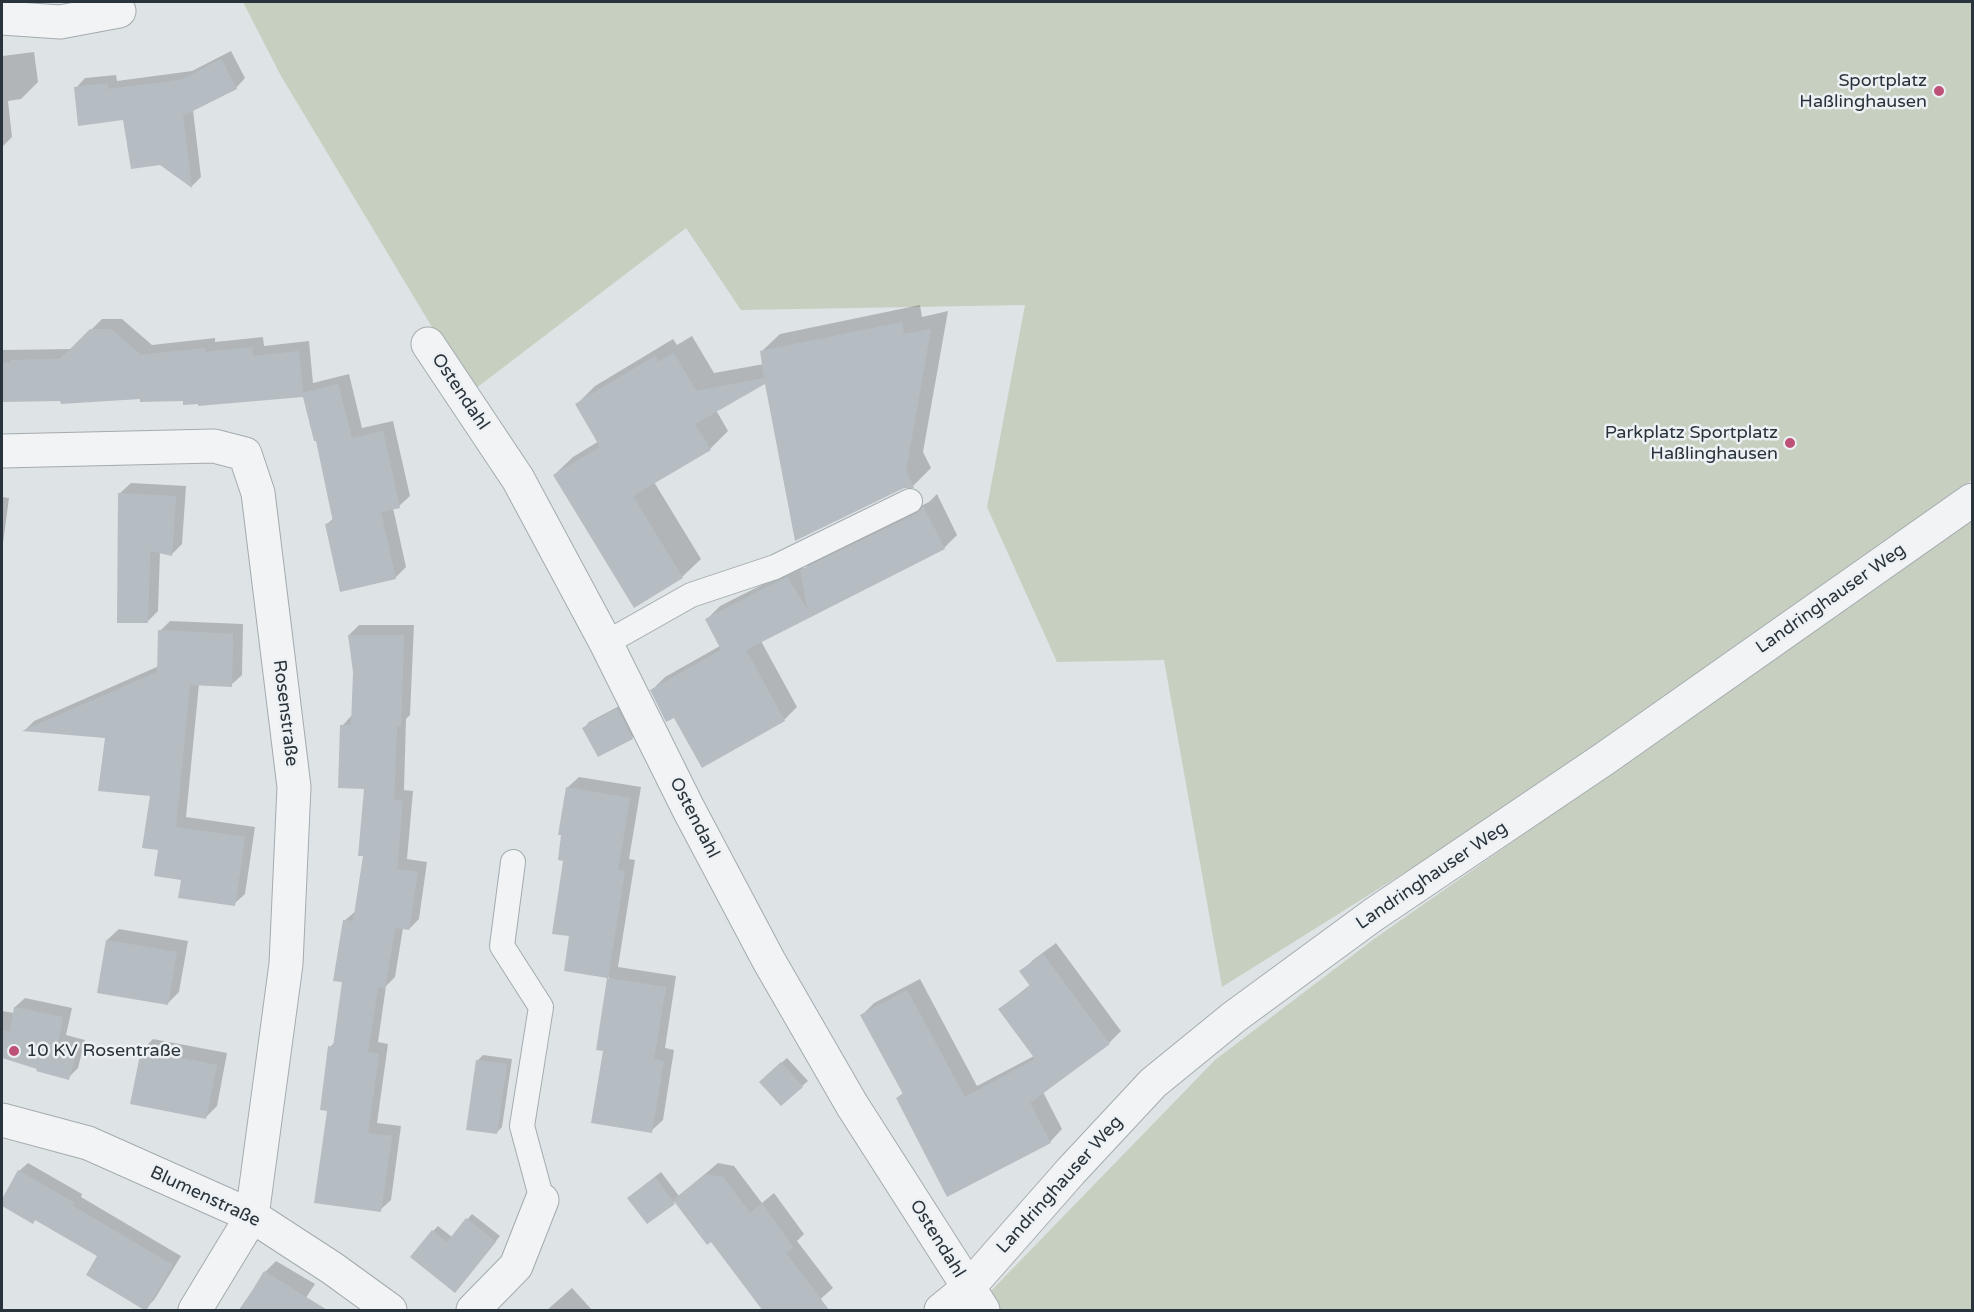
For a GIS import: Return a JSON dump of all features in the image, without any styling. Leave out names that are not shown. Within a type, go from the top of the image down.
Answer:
[{"type":"street","points":[[2,18],[60,22],[119,11]]},
{"type":"street","name":"Ostendahl","points":[[428,344],[518,479],[606,644],[688,808],[769,962],[852,1105],[975,1299]]},
{"type":"street","name":"Rosenstraße","points":[[2,450],[214,446],[244,454],[258,493],[294,787],[286,964],[252,1216]]},
{"type":"street","name":"Landringhauser Weg","points":[[941,1311],[975,1299],[1071,1171],[1153,1083],[1234,1017],[1373,915],[1604,759],[1972,500]]},
{"type":"street","name":"Blumenstraße","points":[[2,1120],[88,1143],[252,1216],[332,1268],[390,1311]]},
{"type":"street","points":[[473,1311],[516,1266],[542,1200]]},
{"type":"street","points":[[195,1311],[252,1216]]},
{"type":"lane","points":[[606,644],[692,595],[775,567],[910,501]]},
{"type":"lane","points":[[513,862],[501,946],[541,1007],[522,1126],[542,1200]]},
{"type":"green space","points":[[243,2],[1972,2],[1972,480],[1485,822],[1222,987],[1164,660],[1057,662],[987,507],[1025,305],[741,310],[686,228],[471,392],[281,76]]},
{"type":"green space","points":[[1972,520],[1972,1310],[999,1310],[988,1294],[1215,1060],[1374,939]]},
{"type":"building","points":[[221,59],[237,89],[183,116],[192,188],[160,165],[131,169],[123,120],[78,126],[74,87],[107,83],[108,89],[181,80]]},
{"type":"building","points":[[902,322],[904,334],[931,329],[906,471],[914,488],[904,488],[795,541],[765,384],[695,424],[711,450],[633,496],[683,578],[634,608],[553,475],[600,447],[575,404],[655,356],[658,362],[674,353],[696,391],[764,378],[760,351]]},
{"type":"building","points":[[90,329],[111,329],[141,355],[205,348],[205,352],[252,347],[253,356],[299,351],[303,393],[338,384],[352,438],[383,431],[400,508],[381,512],[396,579],[340,592],[325,524],[333,522],[316,441],[314,441],[303,397],[198,406],[198,404],[183,405],[183,401],[140,402],[140,399],[61,404],[60,401],[2,402],[2,363],[11,363],[11,360],[60,359]]},
{"type":"building","points":[[118,493],[176,496],[172,556],[150,551],[148,623],[117,623]]},
{"type":"building","points":[[923,506],[945,549],[746,650],[785,721],[702,768],[674,718],[666,722],[650,690],[721,650],[705,619],[787,577],[808,611],[800,570],[916,514]]},
{"type":"building","points":[[158,630],[233,634],[232,687],[190,685],[176,827],[245,837],[235,906],[178,898],[181,880],[154,876],[158,850],[142,848],[150,796],[98,791],[105,738],[22,731],[157,672]]},
{"type":"building","points":[[348,635],[404,635],[401,727],[397,726],[394,800],[403,801],[397,869],[418,872],[409,930],[395,928],[385,989],[378,987],[368,1052],[379,1054],[368,1133],[392,1136],[381,1212],[314,1203],[327,1111],[320,1110],[328,1046],[333,1047],[342,982],[333,981],[343,920],[353,921],[363,856],[358,856],[364,789],[338,788],[340,725],[351,725],[353,672]]},
{"type":"building","points":[[617,708],[633,739],[598,757],[582,728]]},
{"type":"building","points":[[566,787],[630,798],[618,870],[625,871],[608,978],[666,987],[654,1059],[664,1061],[652,1133],[591,1123],[603,1051],[596,1050],[607,978],[564,971],[569,936],[552,934],[563,861],[558,860],[561,835],[558,835]]},
{"type":"building","points":[[106,940],[177,952],[168,1005],[97,993]]},
{"type":"building","points":[[1043,954],[1110,1044],[1030,1103],[1051,1143],[947,1197],[896,1098],[903,1094],[860,1015],[907,990],[965,1097],[1035,1059],[998,1009],[1030,986],[1019,971]]},
{"type":"building","points":[[14,1007],[63,1017],[58,1044],[77,1049],[69,1080],[2,1058],[2,1030],[10,1032]]},
{"type":"building","points":[[141,1050],[217,1065],[206,1119],[130,1104]]},
{"type":"building","points":[[476,1060],[507,1064],[497,1134],[466,1130]]},
{"type":"building","points":[[781,1062],[803,1087],[781,1106],[759,1082]]},
{"type":"building","points":[[18,1170],[75,1203],[73,1206],[173,1265],[146,1311],[86,1275],[97,1256],[35,1220],[33,1224],[2,1206],[2,1199]]},
{"type":"building","points":[[705,1174],[723,1177],[750,1213],[762,1203],[793,1247],[786,1253],[830,1311],[763,1311],[711,1242],[707,1245],[673,1200]]},
{"type":"building","points":[[655,1177],[675,1204],[647,1224],[627,1198]]},
{"type":"building","points":[[466,1218],[496,1242],[455,1293],[410,1257],[432,1230],[447,1242]]},
{"type":"building","points":[[264,1271],[329,1311],[240,1311]]},
{"type":"place","name":"Sportplatz Haßlinghausen","points":[[1939,91]]},
{"type":"place","name":"Parkplatz Sportplatz Haßlinghausen","points":[[1790,443]]},
{"type":"place","name":"10 KV Rosentraße","points":[[14,1051]]}]
